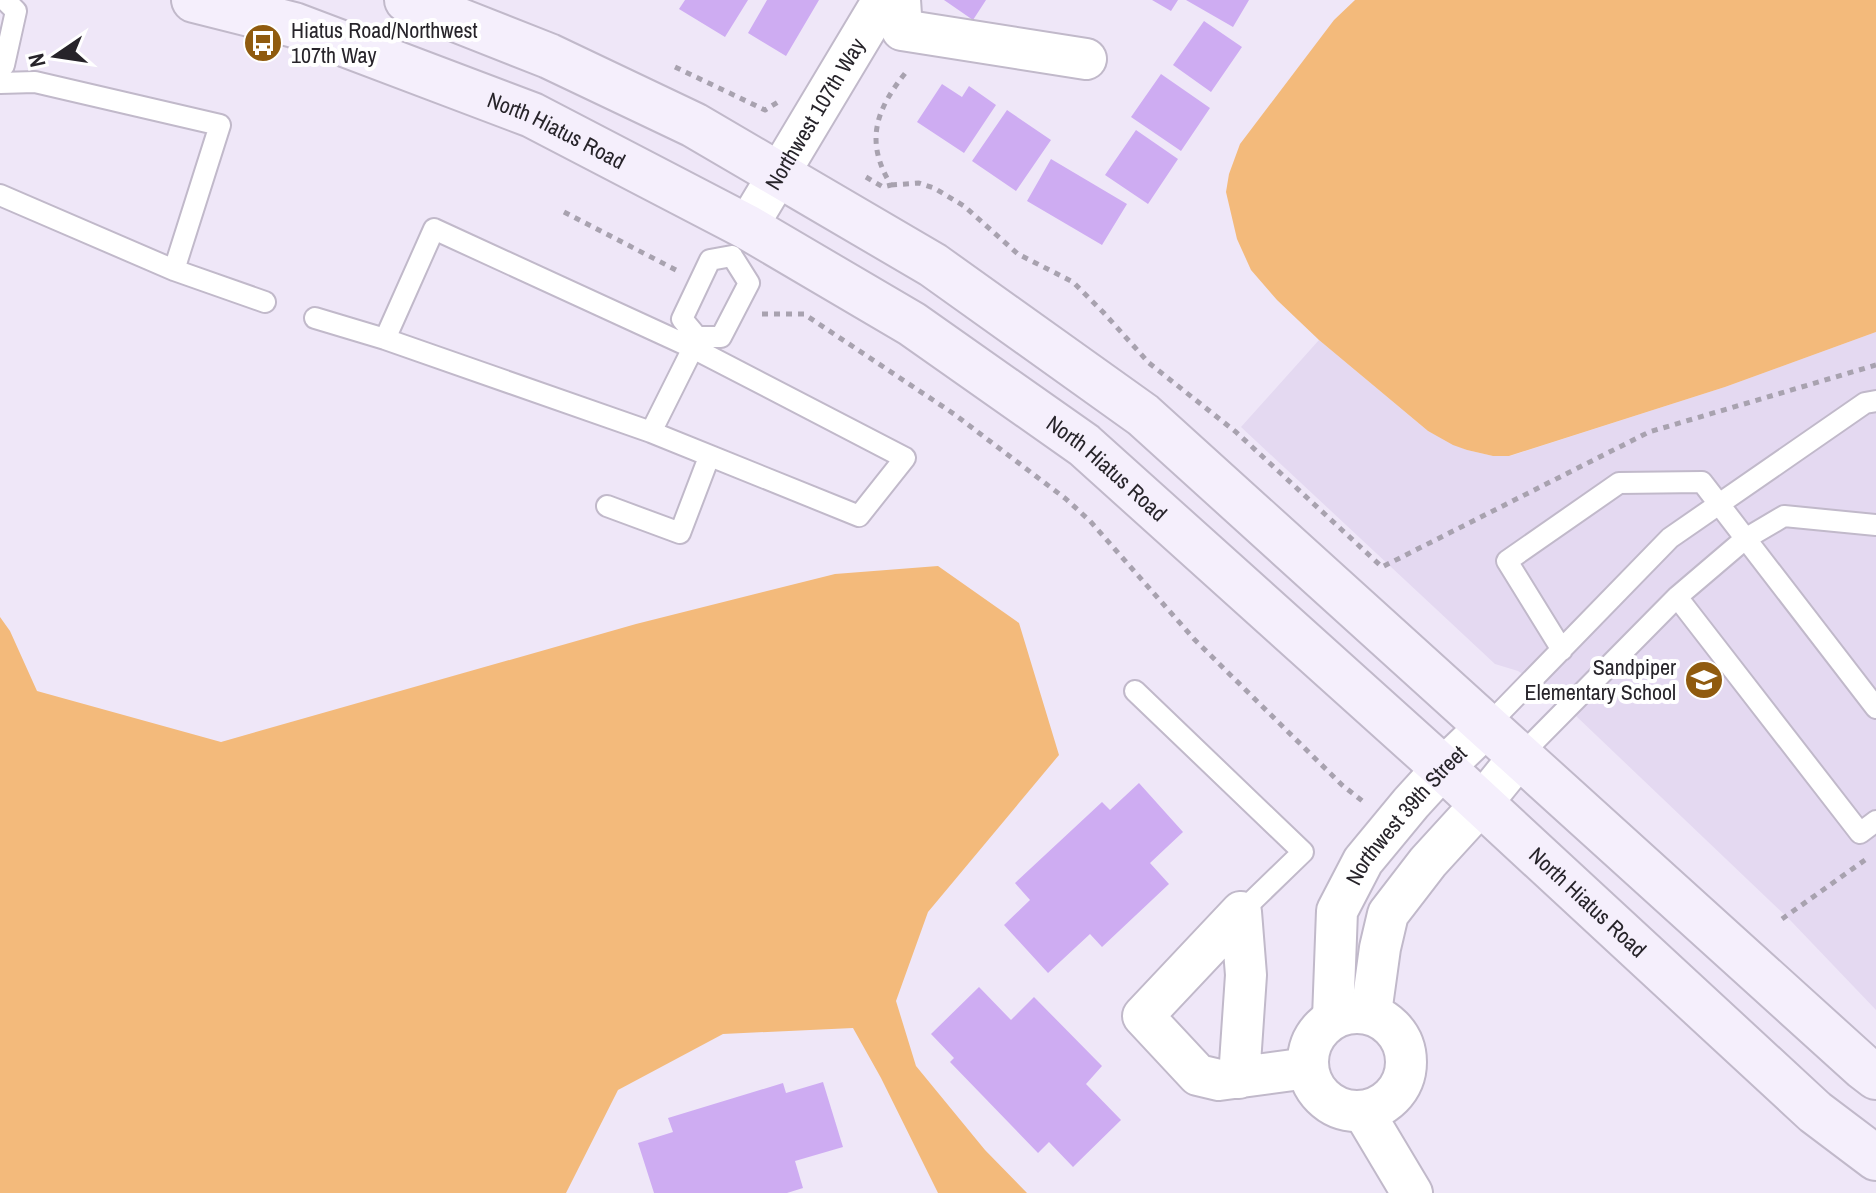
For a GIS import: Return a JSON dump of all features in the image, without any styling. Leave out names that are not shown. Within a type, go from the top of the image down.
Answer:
[{"type":"main road","name":"North Hiatus Road","points":[[194,0],[294,25],[532,115],[739,242],[912,324],[1084,445],[1443,768],[1815,1112],[1876,1158]]},
{"type":"main road","points":[[407,0],[549,56],[694,125],[933,265],[1143,415],[1876,1077]]},
{"type":"street","name":"Northwest 107th Way","points":[[739,242],[883,0]]},
{"type":"street","points":[[900,0],[902,30],[1086,59]]},
{"type":"street","name":"Northwest 39th Street","points":[[1352,1016],[1337,911],[1363,861],[1443,768],[1486,727]]},
{"type":"street","name":"Northwest 39th Street","points":[[1308,1068],[1309,1048],[1318,1030],[1352,1016],[1384,933],[1388,914],[1433,856],[1519,757]]},
{"type":"street","name":"Northwest 39th Street","points":[[1337,911],[1384,933]]},
{"type":"street","points":[[1239,1078],[1246,975],[1241,912]]},
{"type":"street","points":[[1241,912],[1143,1016],[1198,1075],[1219,1080],[1308,1068],[1314,1086],[1326,1101],[1344,1110],[1363,1111],[1382,1105],[1396,1093],[1405,1075],[1406,1056],[1400,1037],[1388,1022],[1352,1016]]},
{"type":"street","points":[[1363,1111],[1412,1193]]},
{"type":"lane","points":[[0,66],[4,65],[16,11],[5,0]]},
{"type":"lane","points":[[0,83],[35,82],[220,125],[174,270]]},
{"type":"lane","points":[[0,195],[174,270],[265,302]]},
{"type":"lane","points":[[315,318],[385,339],[651,432],[859,516],[905,458],[695,343],[434,229],[385,339]]},
{"type":"lane","points":[[739,242],[749,283],[721,337],[695,343],[682,319],[710,260],[739,242]]},
{"type":"lane","points":[[651,432],[695,343]]},
{"type":"lane","points":[[1486,727],[1670,538],[1865,403],[1876,401]]},
{"type":"lane","points":[[607,506],[680,533],[709,457]]},
{"type":"lane","points":[[1562,650],[1507,561],[1619,483],[1702,482],[1876,708]]},
{"type":"lane","points":[[1519,757],[1677,597],[1745,539],[1784,516],[1876,525]]},
{"type":"lane","points":[[1677,597],[1860,833],[1876,821]]},
{"type":"lane","points":[[1135,691],[1303,852],[1241,912]]},
{"type":"path","points":[[675,67],[765,110],[782,99]]},
{"type":"path","points":[[891,185],[881,167],[875,133],[883,106],[907,71]]},
{"type":"path","points":[[859,174],[883,187],[919,183],[934,188],[964,206],[1018,254],[1073,282],[1149,363],[1236,432],[1382,567],[1649,432],[1876,365]]},
{"type":"path","points":[[564,212],[699,283]]},
{"type":"path","points":[[738,304],[759,314],[804,314],[954,414],[1066,499],[1090,521],[1194,639],[1342,785],[1370,806]]},
{"type":"path","points":[[1782,919],[1876,852]]},
{"type":"shaded area","points":[[1355,0],[1876,0],[1876,332],[1725,387],[1509,456],[1467,450],[1428,431],[1319,340],[1251,270],[1237,239],[1226,192],[1240,144],[1334,20]]},
{"type":"shaded area","name":"Sandpiper Elementary School","points":[[1876,332],[1876,1010],[1790,920],[1575,715],[1518,671],[1495,664],[1241,427],[1319,340],[1428,431],[1467,450],[1510,456],[1725,387]]},
{"type":"shaded area","points":[[938,566],[1019,623],[1059,755],[928,912],[896,1001],[916,1066],[985,1150],[1027,1193],[938,1193],[853,1028],[723,1034],[618,1090],[566,1193],[0,1193],[0,617],[10,631],[37,691],[221,742],[636,624],[835,574]]},
{"type":"building","points":[[685,0],[748,0],[725,37],[679,9]]},
{"type":"building","points":[[767,0],[819,0],[786,56],[748,33]]},
{"type":"building","points":[[944,0],[986,0],[973,20]]},
{"type":"building","points":[[1152,0],[1178,0],[1171,11]]},
{"type":"building","points":[[1186,0],[1249,0],[1233,27]]},
{"type":"building","points":[[1204,21],[1242,47],[1211,92],[1173,65]]},
{"type":"building","points":[[1161,74],[1210,108],[1181,151],[1131,117]]},
{"type":"building","points":[[942,84],[962,97],[969,86],[996,105],[964,153],[917,122]]},
{"type":"building","points":[[1007,110],[1051,140],[1016,191],[972,161]]},
{"type":"building","points":[[1136,130],[1178,159],[1148,204],[1105,175]]},
{"type":"building","points":[[1051,159],[1127,204],[1102,245],[1027,201]]},
{"type":"building","points":[[1139,783],[1183,832],[1150,863],[1169,884],[1102,947],[1090,934],[1048,973],[1004,925],[1030,900],[1015,883],[1102,802],[1110,810]]},
{"type":"building","points":[[979,987],[1011,1020],[1034,997],[1102,1066],[1086,1084],[1121,1120],[1073,1167],[1049,1142],[1038,1153],[950,1062],[954,1058],[931,1034]]},
{"type":"building","points":[[823,1082],[843,1147],[795,1161],[803,1188],[787,1193],[654,1193],[638,1143],[673,1132],[668,1118],[783,1083],[786,1093]]},
{"type":"place","name":"Hiatus Road/Northwest 107th Way","points":[[263,43]]},
{"type":"place","name":"Sandpiper Elementary School","points":[[1704,680]]}]
